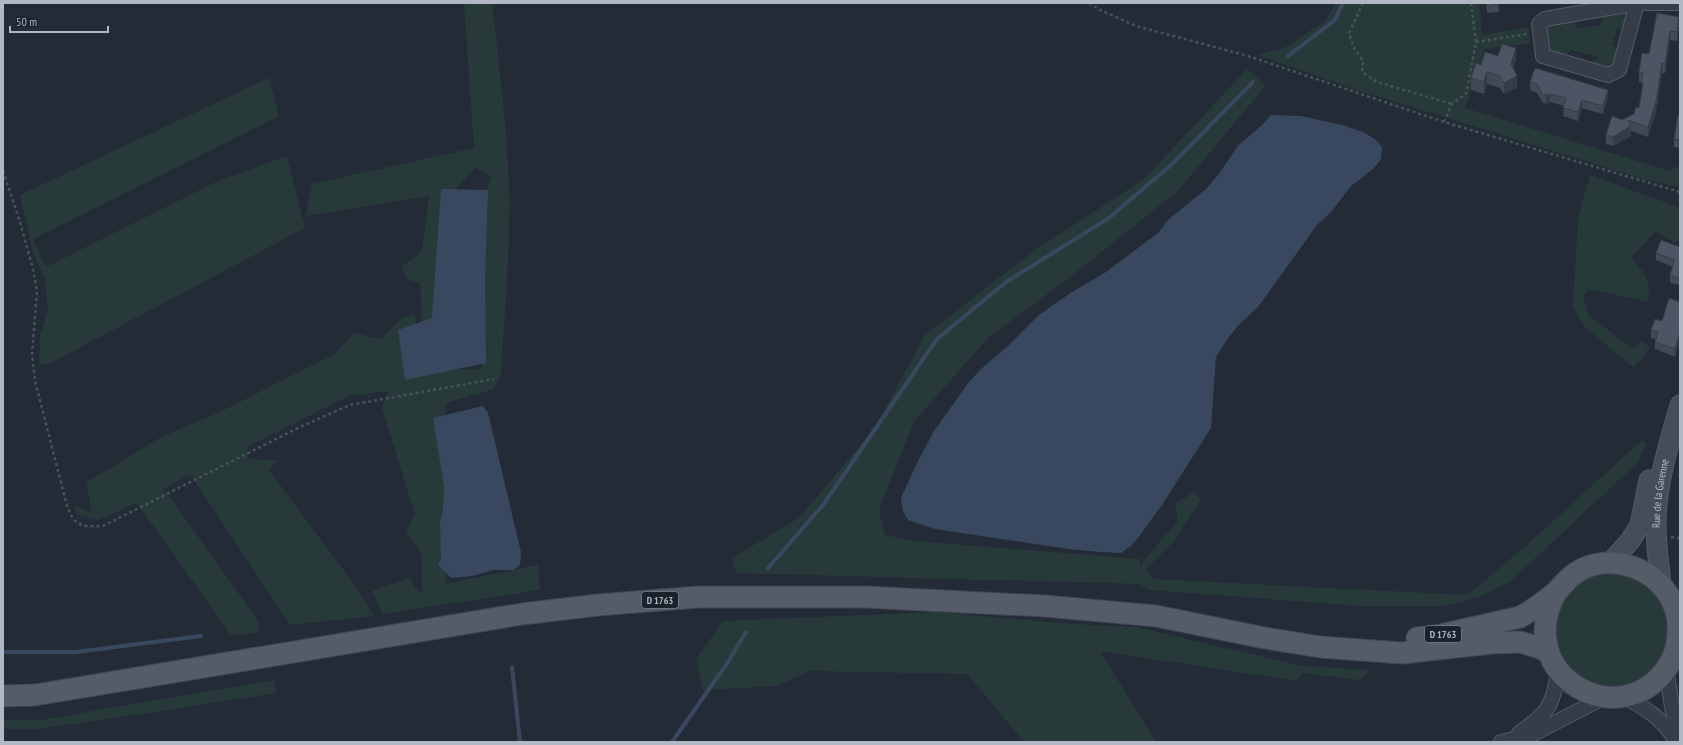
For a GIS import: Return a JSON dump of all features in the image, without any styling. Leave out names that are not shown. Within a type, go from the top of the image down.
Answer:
[{"type":"main road","points":[[1610,563],[1631,566],[1647,573],[1671,596],[1678,625],[1677,643],[1673,661],[1661,676],[1645,688],[1614,697],[1588,693],[1573,685],[1558,671],[1548,652],[1545,639],[1545,619],[1550,601],[1556,591],[1576,573],[1592,565],[1610,563]]},
{"type":"main road","name":"D 1763","points":[[1320,647],[1436,636],[1520,617],[1532,610],[1556,591]]},
{"type":"main road","name":"D 1763","points":[[3,696],[35,695],[522,614],[598,605],[698,597],[865,597],[1045,606],[1156,616],[1265,638],[1320,647],[1402,653],[1492,643],[1520,642],[1548,652]]},
{"type":"street","points":[[1637,3],[1619,70],[1608,75],[1543,56],[1539,24],[1545,19],[1637,3]]},
{"type":"street","points":[[1646,3],[1680,3]]},
{"type":"street","name":"Rue de la Garenne","points":[[1610,563],[1630,541],[1640,525],[1651,473],[1656,457],[1680,404]]},
{"type":"street","name":"Rue de la Garenne","points":[[1671,596],[1657,550],[1656,524],[1659,492],[1670,440],[1680,404]]},
{"type":"street","points":[[1673,661],[1672,707],[1680,741]]},
{"type":"street","points":[[1505,741],[1532,724],[1545,712],[1553,700],[1558,671]]},
{"type":"street","points":[[1505,741],[1531,735],[1614,697],[1646,708],[1660,720],[1677,742]]},
{"type":"path","points":[[1089,3],[1100,10],[1136,26],[1248,56],[1444,122],[1680,192]]},
{"type":"path","points":[[1363,3],[1349,33],[1354,48],[1363,61],[1362,72],[1377,82],[1452,104]]},
{"type":"path","points":[[1444,122],[1452,104],[1466,94],[1476,42],[1471,3]]},
{"type":"path","points":[[1476,42],[1540,32]]},
{"type":"path","points":[[3,171],[19,219],[33,269],[37,291],[32,354],[35,381],[67,506],[72,517],[78,524],[87,527],[103,526],[298,428],[350,405],[494,379]]},
{"type":"shaded area","points":[[464,3],[492,3],[508,159],[508,252],[501,372],[494,389],[446,403],[442,437],[453,502],[445,584],[538,565],[540,590],[383,614],[372,591],[410,578],[416,590],[422,592],[422,554],[406,531],[415,514],[382,408],[388,391],[349,396],[247,447],[249,459],[278,460],[269,470],[354,584],[374,616],[290,625],[190,474],[162,490],[172,500],[259,622],[258,633],[231,635],[137,503],[98,520],[77,515],[74,505],[92,513],[86,482],[161,437],[220,412],[335,354],[354,333],[381,339],[402,318],[415,314],[416,331],[410,368],[482,369],[476,213],[492,177],[475,168],[445,201],[438,323],[422,321],[420,283],[406,279],[402,267],[422,251],[429,196],[306,216],[312,184],[474,148]]},
{"type":"shaded area","points":[[1336,3],[1479,3],[1482,35],[1528,27],[1530,43],[1485,49],[1465,108],[1670,171],[1680,165],[1680,187],[1646,180],[1354,89],[1257,55],[1286,47],[1325,21]]},
{"type":"shaded area","points":[[1628,13],[1626,33],[1618,26],[1612,45],[1620,50],[1614,64],[1608,69],[1589,66],[1598,57],[1571,50],[1563,58],[1549,54],[1546,30],[1552,22],[1574,18],[1576,29],[1601,25],[1604,14]]},
{"type":"shaded area","points":[[1247,69],[1266,85],[1178,191],[1068,279],[990,336],[915,420],[879,510],[885,535],[914,541],[1140,559],[1140,565],[1178,521],[1175,504],[1194,492],[1201,500],[1174,541],[1146,569],[1153,579],[1468,595],[1529,543],[1641,441],[1647,444],[1637,463],[1510,582],[1479,597],[1444,606],[1361,606],[1148,590],[1140,584],[736,573],[732,558],[799,518],[874,429],[925,335],[1034,251],[1144,179]]},
{"type":"shaded area","points":[[269,78],[279,116],[33,239],[46,267],[216,182],[287,156],[305,228],[49,364],[39,364],[40,336],[48,310],[45,280],[33,252],[20,195]]},
{"type":"shaded area","points":[[1590,175],[1680,209],[1680,240],[1675,243],[1656,231],[1631,257],[1648,281],[1648,302],[1588,289],[1583,297],[1588,315],[1633,349],[1642,341],[1650,348],[1634,368],[1584,326],[1573,307],[1578,218]]},
{"type":"shaded area","points":[[1617,572],[1638,578],[1651,589],[1664,610],[1668,634],[1662,656],[1651,672],[1636,683],[1616,689],[1577,681],[1553,645],[1556,604],[1580,578],[1600,573]]},
{"type":"shaded area","points":[[937,612],[1073,624],[1137,627],[1302,666],[1370,670],[1360,680],[1303,673],[1297,681],[1100,651],[1156,742],[1024,742],[967,674],[810,671],[777,686],[703,690],[696,659],[723,621]]},
{"type":"shaded area","points":[[274,680],[276,693],[38,729],[3,729],[3,720],[41,720]]},
{"type":"water","points":[[1271,115],[1301,116],[1342,125],[1363,132],[1375,139],[1382,147],[1381,159],[1373,169],[1351,186],[1331,212],[1317,225],[1258,307],[1237,327],[1223,345],[1216,357],[1211,428],[1162,505],[1131,546],[1121,553],[1069,549],[935,529],[908,520],[903,511],[901,498],[934,431],[969,382],[1039,315],[1072,292],[1106,272],[1158,233],[1169,219],[1206,189],[1218,175],[1238,146]]},
{"type":"water","points":[[441,189],[488,190],[485,278],[486,363],[405,380],[398,330],[432,318]]},
{"type":"water","points":[[483,406],[488,413],[521,552],[520,565],[514,570],[493,570],[472,576],[451,578],[438,565],[441,560],[440,523],[443,509],[444,487],[433,418]]},
{"type":"building","points":[[1487,3],[1498,3],[1499,4],[1487,6]]},
{"type":"building","points":[[1657,13],[1679,17],[1677,32],[1670,31],[1665,64],[1662,63],[1656,102],[1648,127],[1628,120],[1631,126],[1613,137],[1606,135],[1612,116],[1622,120],[1634,114],[1636,107],[1639,108],[1643,83],[1641,83],[1643,73],[1639,72],[1642,53],[1649,54]]},
{"type":"building","points":[[1502,44],[1516,48],[1511,64],[1517,76],[1504,83],[1500,76],[1487,72],[1484,82],[1471,78],[1476,63],[1481,65],[1485,52],[1498,56]]},
{"type":"building","points":[[1535,68],[1608,90],[1603,106],[1582,100],[1578,112],[1563,108],[1566,98],[1550,94],[1542,94],[1537,84],[1530,82]]},
{"type":"building","points":[[1678,115],[1680,115],[1680,140],[1674,139]]},
{"type":"building","points":[[1661,240],[1680,247],[1680,278],[1670,276],[1674,260],[1656,253]]},
{"type":"building","points":[[1669,298],[1680,302],[1680,333],[1675,349],[1655,342],[1658,332],[1651,330],[1655,319],[1662,321]]},
{"type":"waterway","points":[[1288,56],[1335,20],[1343,3]]},
{"type":"waterway","points":[[768,568],[823,505],[937,339],[1006,282],[1109,218],[1172,164],[1253,82]]},
{"type":"waterway","points":[[672,742],[728,662],[746,632]]},
{"type":"waterway","points":[[3,652],[76,652],[201,636]]},
{"type":"waterway","points":[[512,667],[520,742]]}]
